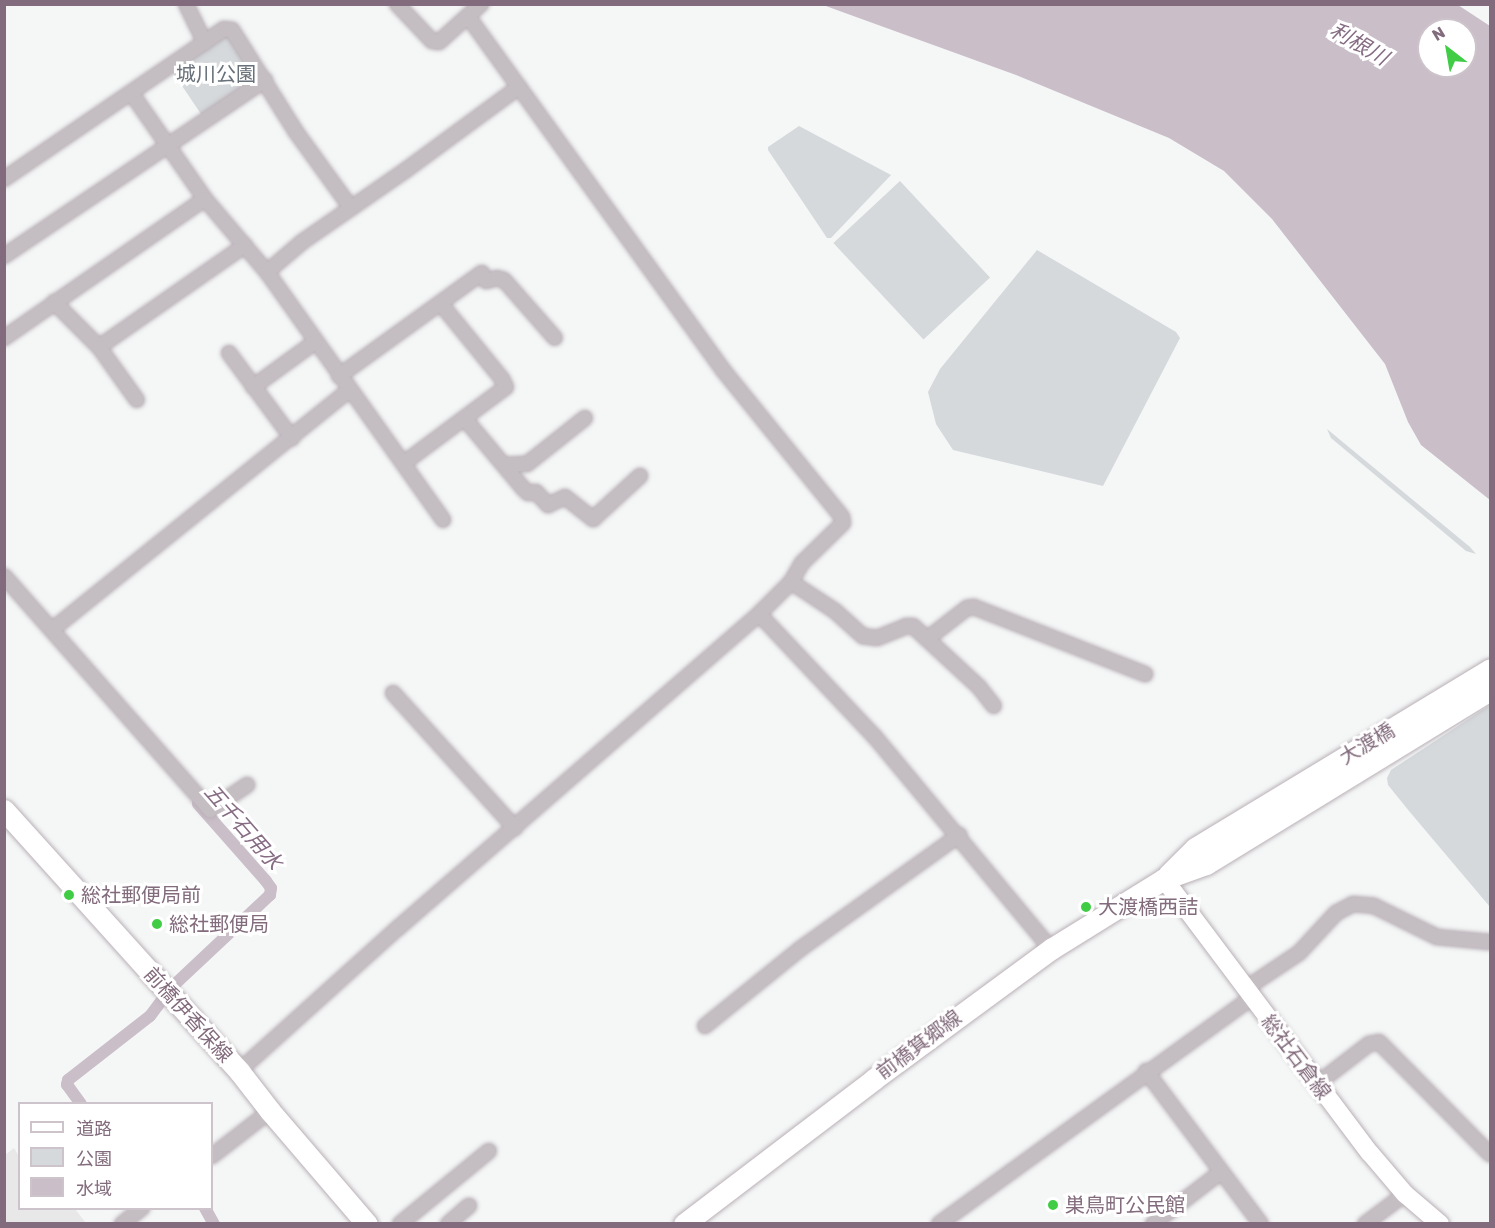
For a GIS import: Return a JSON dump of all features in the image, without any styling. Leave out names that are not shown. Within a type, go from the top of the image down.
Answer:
[{"type":"main road","name":"大渡橋","points":[[1249,826],[1491,669]]},
{"type":"main road","name":"大渡橋","points":[[1249,826],[1491,690]]},
{"type":"main road","name":"前橋伊香保線","points":[[4,810],[239,1071],[270,1112],[367,1224]]},
{"type":"main road","name":"前橋箕郷線","points":[[684,1224],[874,1079],[1051,949],[1164,879],[1195,848],[1249,826]]},
{"type":"main road","name":"総社石倉線","points":[[1164,879],[1370,1154],[1405,1194],[1440,1224]]},
{"type":"street","points":[[186,4],[205,43]]},
{"type":"street","points":[[397,4],[432,41],[439,42],[481,4]]},
{"type":"street","points":[[239,1071],[759,614],[791,582],[802,563],[842,526],[842,517],[723,370],[468,16]]},
{"type":"street","points":[[4,179],[132,94],[224,29],[232,30],[296,132],[351,208]]},
{"type":"street","points":[[4,256],[265,80]]},
{"type":"street","points":[[267,272],[302,242],[519,87]]},
{"type":"street","points":[[132,94],[205,199],[267,272],[443,520]]},
{"type":"street","points":[[6,333],[205,199]]},
{"type":"street","points":[[99,347],[245,246]]},
{"type":"street","points":[[339,376],[482,273],[486,281],[497,278],[504,280],[555,338]]},
{"type":"street","points":[[54,302],[99,347],[137,400]]},
{"type":"street","points":[[404,463],[503,391],[505,383],[441,304]]},
{"type":"street","points":[[254,387],[315,342]]},
{"type":"street","points":[[229,352],[292,438]]},
{"type":"street","points":[[53,628],[349,390]]},
{"type":"street","points":[[505,465],[527,464],[585,418]]},
{"type":"street","points":[[465,419],[528,493],[536,492],[548,505],[565,497],[593,519],[640,476]]},
{"type":"street","points":[[4,576],[53,628],[210,810],[247,785]]},
{"type":"street","points":[[791,582],[831,608],[862,636],[877,638],[906,626],[913,626],[956,669],[979,687],[994,706]]},
{"type":"street","points":[[927,639],[967,608],[974,608],[1145,674]]},
{"type":"street","points":[[759,614],[869,730],[959,835],[1051,949]]},
{"type":"street","points":[[393,693],[515,828]]},
{"type":"street","points":[[705,1026],[800,949],[959,835]]},
{"type":"street","points":[[939,1224],[1248,994],[1299,953],[1336,913],[1353,904],[1374,906],[1437,937],[1491,942]]},
{"type":"street","points":[[1317,1084],[1369,1044],[1379,1042],[1491,1154]]},
{"type":"street","points":[[1146,1071],[1261,1224]]},
{"type":"street","points":[[213,1155],[270,1112]]},
{"type":"street","points":[[400,1224],[489,1151]]},
{"type":"street","points":[[1153,1224],[1221,1172]]},
{"type":"street","points":[[1365,1224],[1405,1194]]},
{"type":"street","points":[[448,1224],[469,1206]]},
{"type":"street","points":[[122,1224],[141,1210]]},
{"type":"shaded area","points":[[14,1148],[18,1154],[18,1210],[76,1210],[86,1223],[5,1223],[5,1155]]},
{"type":"green space","name":"城川公園","points":[[223,35],[230,36],[256,75],[254,82],[203,117],[172,71]]},
{"type":"green space","points":[[799,126],[891,175],[831,238],[827,238],[768,150],[768,147]]},
{"type":"green space","points":[[900,181],[990,278],[923,340],[833,243]]},
{"type":"green space","points":[[1037,250],[1176,332],[1180,338],[1103,486],[953,450],[936,424],[928,392],[940,369]]},
{"type":"green space","points":[[1327,429],[1476,554],[1466,551],[1331,438]]},
{"type":"green space","points":[[1490,705],[1490,907],[1388,785],[1387,778],[1391,770]]},
{"type":"water","name":"利根川","points":[[823,5],[1458,5],[1490,26],[1490,500],[1421,445],[1408,422],[1385,364],[1272,219],[1224,171],[1169,138],[1016,75]]},
{"type":"waterway","name":"五千石用水","points":[[80,1102],[67,1085],[68,1080],[150,1016],[173,986],[270,895],[271,888],[266,881],[198,804]]},
{"type":"waterway","name":"五千石用水","points":[[206,1210],[214,1224]]},
{"type":"place","name":"総社郵便局前","points":[[69,895]]},
{"type":"place","name":"大渡橋西詰","points":[[1086,907]]},
{"type":"place","name":"総社郵便局","points":[[157,924]]},
{"type":"place","name":"巣鳥町公民館","points":[[1053,1205]]}]
